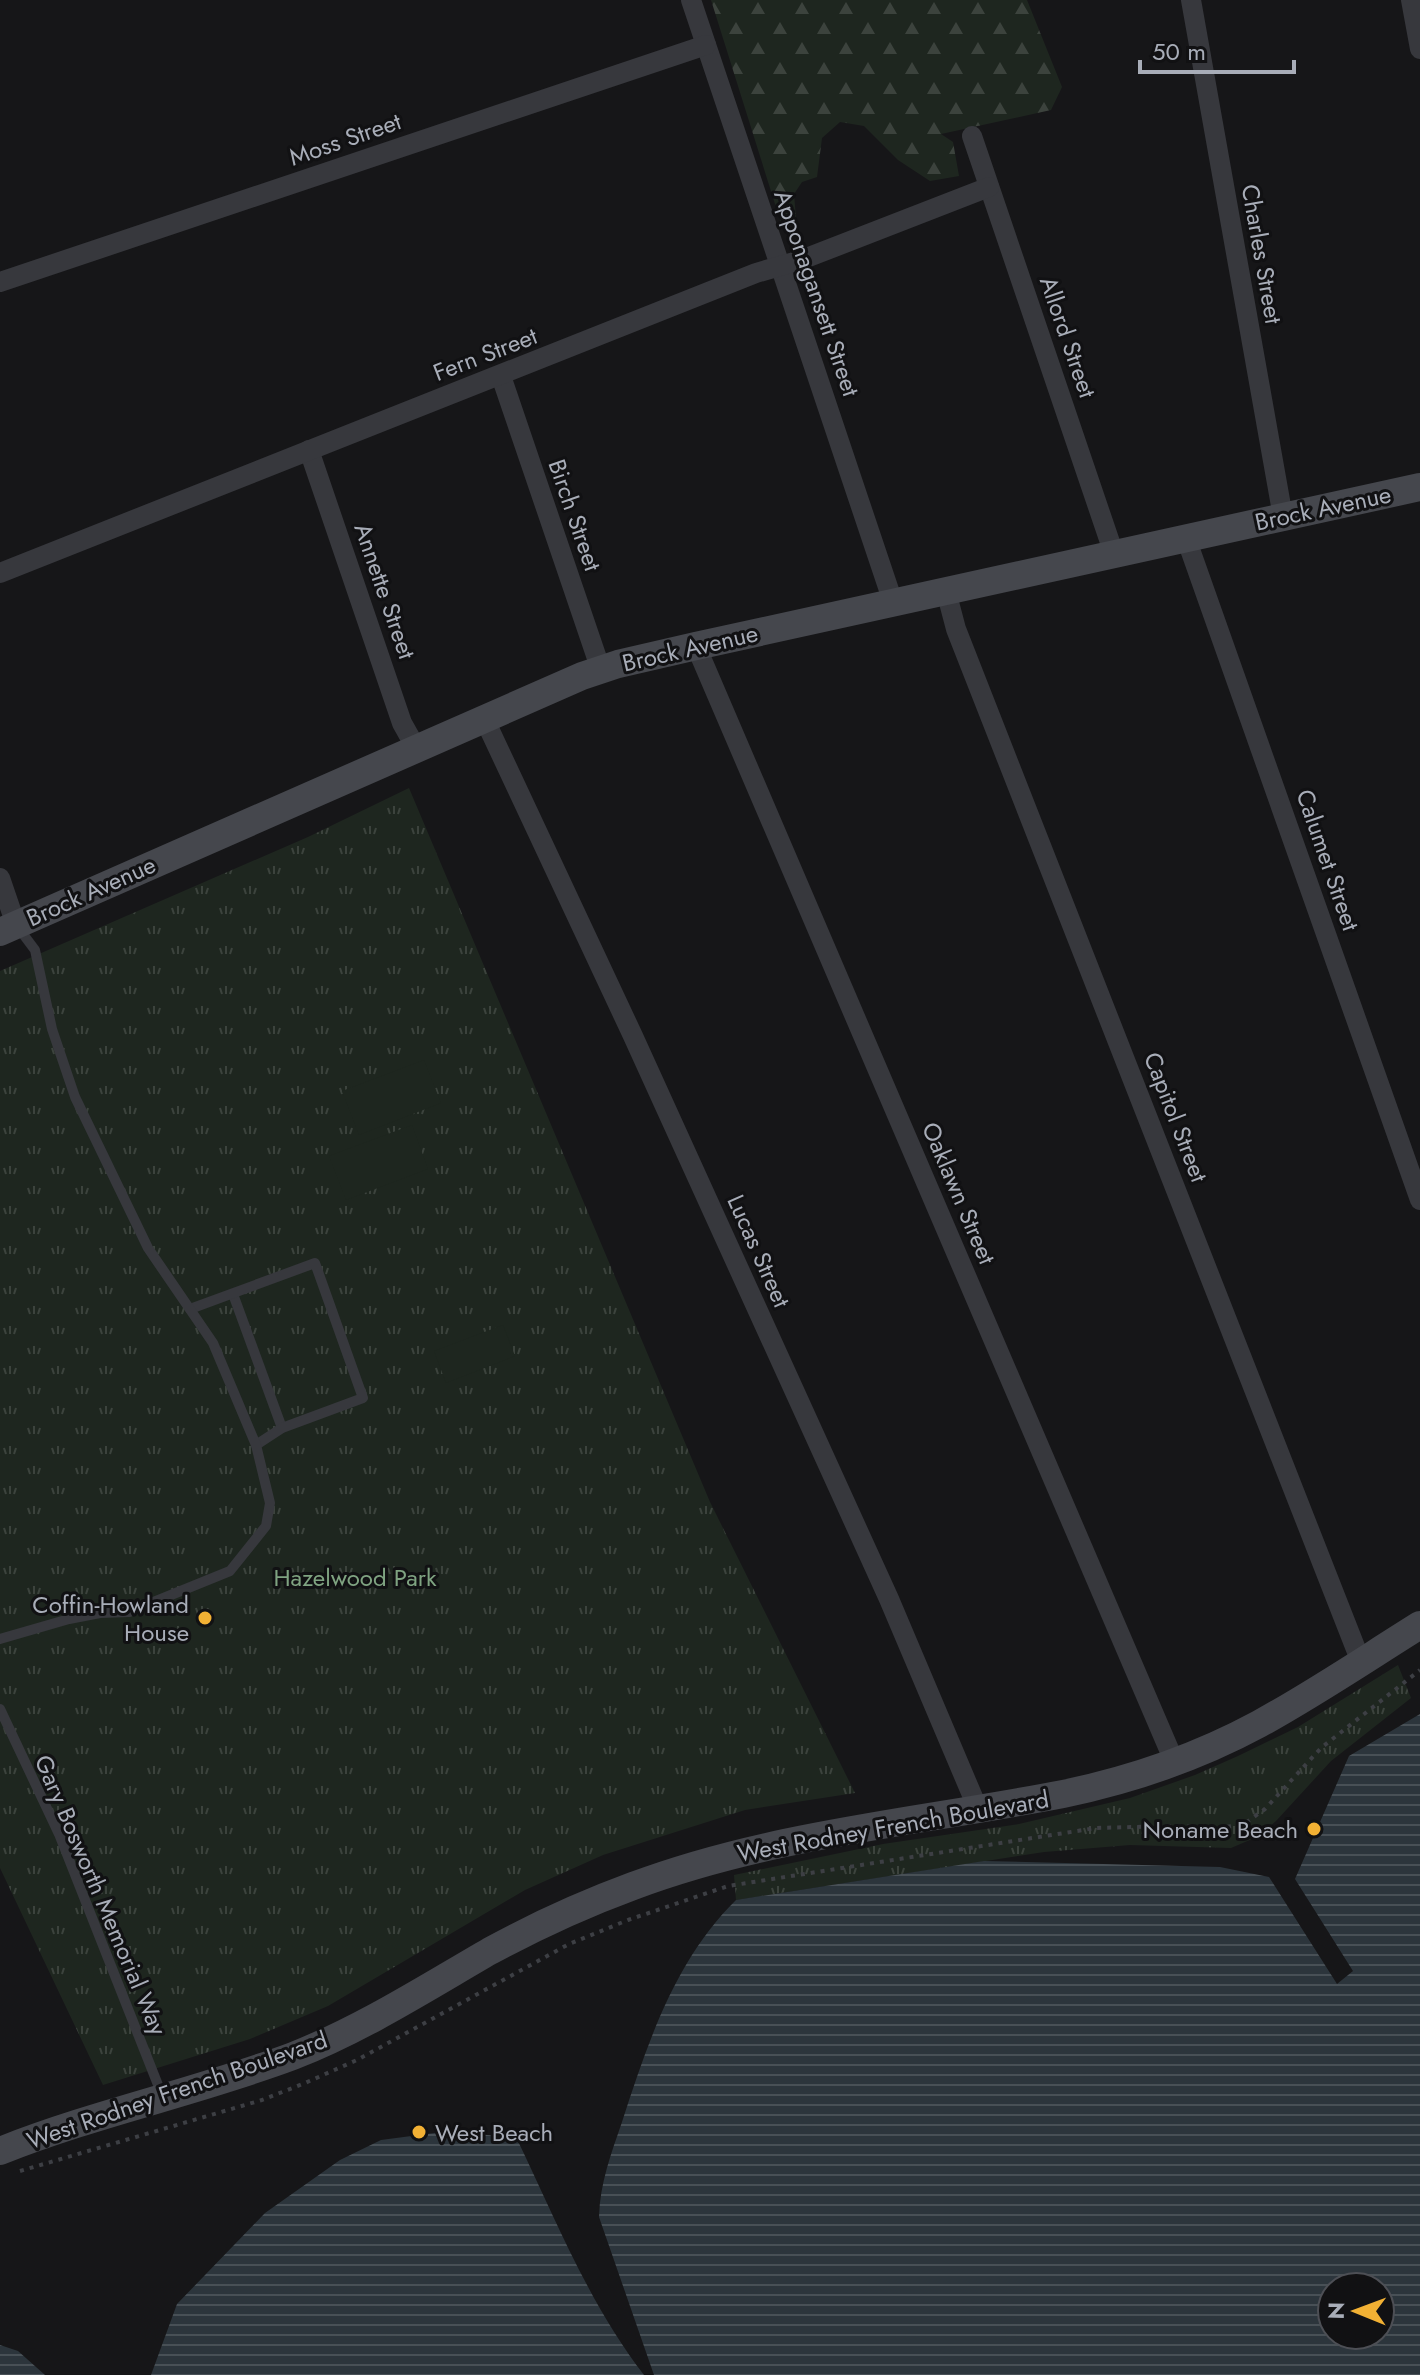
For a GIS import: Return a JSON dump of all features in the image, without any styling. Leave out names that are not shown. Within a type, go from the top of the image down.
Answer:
[{"type":"main road","name":"Brock Avenue","points":[[8,928],[484,718],[601,670],[696,646],[1420,487]]},
{"type":"main road","name":"West Rodney French Boulevard","points":[[7,2162],[163,2097],[252,2070],[316,2046],[383,2013],[522,1935],[658,1877],[773,1844],[1084,1790],[1174,1761],[1259,1724],[1420,1625]]},
{"type":"street","name":"Apponagansett Street","points":[[691,0],[893,602]]},
{"type":"street","name":"Charles Street","points":[[1191,0],[1283,517]]},
{"type":"street","points":[[1411,0],[1420,49]]},
{"type":"street","name":"Moss Street","points":[[0,282],[706,45]]},
{"type":"street","name":"Allord Street","points":[[972,136],[1114,554]]},
{"type":"street","name":"Fern Street","points":[[0,573],[756,273],[989,187]]},
{"type":"street","name":"Birch Street","points":[[501,376],[601,670]]},
{"type":"street","name":"Annette Street","points":[[309,450],[402,723],[416,748]]},
{"type":"street","name":"Calumet Street","points":[[1186,538],[1420,1200]]},
{"type":"street","name":"Capitol Street","points":[[946,591],[956,629],[1361,1662]]},
{"type":"street","name":"Oaklawn Street","points":[[696,646],[1174,1761]]},
{"type":"street","name":"Lucas Street","points":[[484,718],[633,1036],[882,1585],[978,1809]]},
{"type":"street","points":[[0,878],[8,928]]},
{"type":"lane","points":[[0,1639],[69,1619],[129,1612],[230,1571],[266,1526],[270,1503],[256,1445],[213,1343],[148,1248],[75,1097],[52,1029],[35,950],[8,928]]},
{"type":"lane","points":[[190,1309],[315,1263],[363,1398],[282,1428],[256,1445]]},
{"type":"lane","points":[[233,1294],[282,1428]]},
{"type":"lane","name":"Gary Bosworth Memorial Way","points":[[0,1709],[59,1834],[163,2097]]},
{"type":"path","points":[[7,2162],[103,2148],[262,2100],[357,2060],[569,1944],[728,1886],[1096,1828],[1220,1828],[1244,1824],[1265,1809],[1321,1748],[1420,1670]]},
{"type":"green space","points":[[711,0],[1027,0],[1062,87],[1051,110],[941,134],[953,142],[959,176],[930,181],[898,160],[864,126],[840,122],[822,138],[817,177],[802,182],[794,194],[796,218],[789,226],[781,223]]},
{"type":"green space","name":"Hazelwood Park","points":[[409,788],[710,1502],[855,1793],[745,1810],[603,1855],[525,1890],[328,2006],[250,2039],[103,2085],[0,1868],[0,971],[308,837]]},
{"type":"green space","points":[[424,1060],[441,1103],[359,1135],[342,1091]]},
{"type":"green space","points":[[412,1125],[428,1169],[346,1200],[329,1156]]},
{"type":"green space","points":[[503,1325],[515,1356],[446,1383],[434,1351]]},
{"type":"green space","points":[[1398,1665],[1411,1698],[1331,1761],[1259,1836],[1231,1848],[1130,1845],[1044,1852],[736,1900],[734,1875],[883,1844],[1019,1824],[1130,1798],[1195,1775],[1298,1727]]},
{"type":"shaded area","points":[[1420,1714],[1420,2375],[654,2375],[599,2217],[601,2192],[653,2032],[696,1949],[736,1900],[984,1861],[1220,1867],[1269,1877],[1337,1984],[1353,1971],[1295,1879],[1349,1756]]},
{"type":"shaded area","points":[[442,2132],[516,2137],[590,2290],[624,2348],[644,2375],[151,2375],[177,2304],[265,2213],[340,2160],[381,2140]]},
{"type":"shaded area","points":[[0,2345],[18,2351],[45,2375],[0,2375]]},
{"type":"place","name":"Coffin-Howland House","points":[[205,1618]]},
{"type":"place","name":"Noname Beach","points":[[1314,1829]]},
{"type":"place","name":"West Beach","points":[[419,2132]]}]
